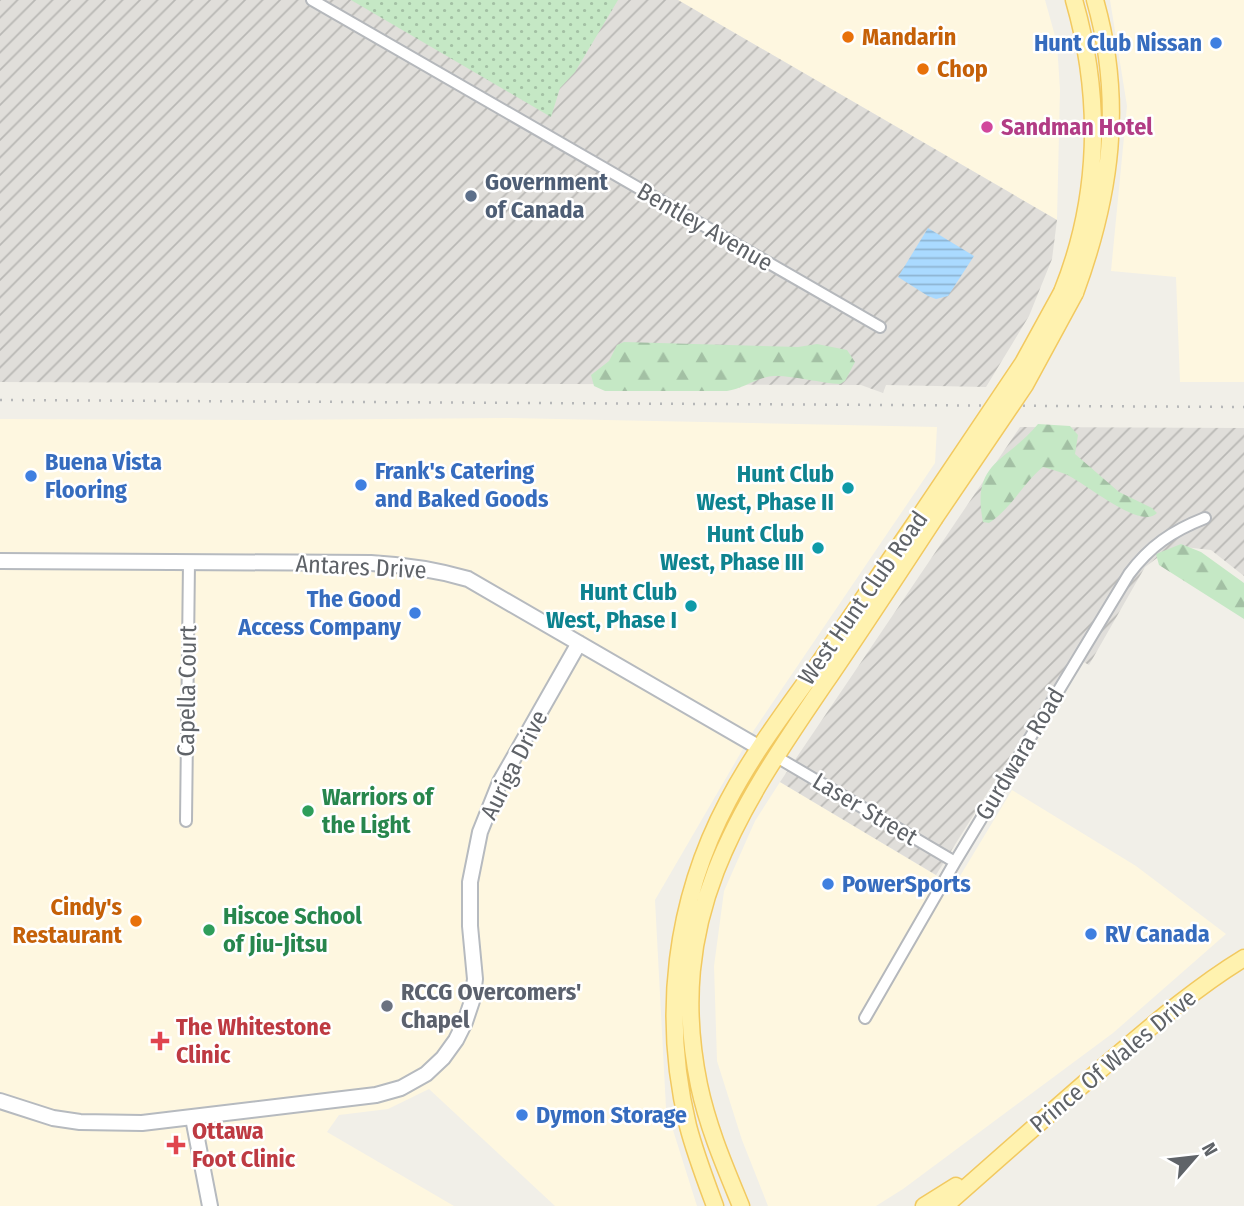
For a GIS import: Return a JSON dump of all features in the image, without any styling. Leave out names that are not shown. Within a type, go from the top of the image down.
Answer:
[{"type":"main road","name":"West Hunt Club Road","points":[[1068,293],[1084,221],[1093,145],[1092,80],[1074,0]]},
{"type":"main road","name":"West Hunt Club Road","points":[[715,1206],[692,1141],[680,1080],[674,1014],[676,965],[688,900],[707,845],[729,799],[760,748],[1025,384],[1093,243],[1103,201],[1111,136],[1108,64],[1095,0]]},
{"type":"main road","name":"West Hunt Club Road","points":[[741,1206],[712,1132],[700,1087],[692,1029],[691,985],[698,932],[718,861],[746,804],[926,519]]},
{"type":"main road","points":[[760,748],[775,756]]},
{"type":"main road","name":"Prince Of Wales Drive","points":[[945,1206],[985,1168],[1138,1038],[1244,958]]},
{"type":"main road","name":"Prince Of Wales Drive","points":[[924,1206],[985,1168]]},
{"type":"street","name":"Bentley Avenue","points":[[312,0],[880,327]]},
{"type":"street","name":"Gurdwara Road","points":[[865,1018],[955,862],[1129,574],[1144,554],[1160,541],[1205,518]]},
{"type":"street","name":"Antares Drive","points":[[0,561],[371,563],[433,569],[468,579],[760,748]]},
{"type":"street","name":"Capella Court","points":[[186,821],[189,562]]},
{"type":"street","name":"Auriga Drive","points":[[0,1101],[53,1118],[92,1123],[142,1123],[376,1096],[401,1088],[426,1074],[443,1058],[456,1040],[472,1001],[475,979],[470,926],[470,882],[480,832],[500,782],[579,643]]},
{"type":"street","name":"Laser Street","points":[[775,756],[955,862]]},
{"type":"street","points":[[193,1118],[210,1206]]},
{"type":"shaded area","points":[[0,0],[678,0],[1057,220],[1052,259],[1029,316],[986,387],[886,385],[883,393],[861,385],[0,382]]},
{"type":"shaded area","points":[[678,0],[1045,0],[1057,43],[1060,90],[1057,220]]},
{"type":"shaded area","points":[[1110,0],[1244,0],[1244,382],[1180,382],[1176,277],[1111,271],[1127,106]]},
{"type":"shaded area","points":[[509,418],[937,427],[935,463],[754,730],[655,900],[666,1108],[697,1206],[555,1206],[429,1089],[388,1109],[339,1115],[327,1132],[454,1206],[0,1206],[0,419]]},
{"type":"shaded area","points":[[1020,427],[1244,428],[1244,576],[1211,550],[1184,547],[1161,555],[1145,567],[1089,665],[1073,656],[936,875],[780,782]]},
{"type":"shaded area","points":[[780,782],[954,886],[1012,790],[1136,866],[1226,934],[1113,1033],[903,1189],[876,1206],[768,1206],[742,1140],[717,1061],[714,966],[724,891],[755,821]]},
{"type":"green space","points":[[351,0],[618,0],[575,72],[560,88],[551,117]]},
{"type":"green space","points":[[624,342],[798,347],[817,344],[847,350],[855,362],[845,381],[840,384],[774,376],[727,391],[605,391],[594,386],[591,375],[609,361],[617,345]]},
{"type":"green space","points":[[1038,424],[1070,426],[1078,435],[1075,454],[1119,492],[1157,513],[1149,517],[1138,516],[1074,479],[1043,467],[998,516],[989,523],[983,522],[982,486],[987,474]]},
{"type":"green space","points":[[1181,544],[1201,552],[1244,583],[1244,619],[1159,565],[1156,554]]},
{"type":"water","points":[[928,228],[974,256],[948,296],[936,299],[898,277]]},
{"type":"railway","points":[[0,400],[1244,407]]},
{"type":"place","name":"Mandarin","points":[[848,37]]},
{"type":"place","name":"Hunt Club Nissan","points":[[1216,43]]},
{"type":"place","name":"Chop","points":[[923,69]]},
{"type":"place","name":"Sandman Hotel","points":[[987,127]]},
{"type":"place","name":"Government of Canada","points":[[471,196]]},
{"type":"place","name":"Buena Vista Flooring","points":[[31,476]]},
{"type":"place","name":"Frank's Catering and Baked Goods","points":[[361,485]]},
{"type":"place","name":"Hunt Club West, Phase II","points":[[848,488]]},
{"type":"place","name":"Hunt Club West, Phase III","points":[[818,548]]},
{"type":"place","name":"Hunt Club West, Phase I","points":[[691,606]]},
{"type":"place","name":"The Good Access Company","points":[[415,613]]},
{"type":"place","name":"Warriors of the Light","points":[[308,811]]},
{"type":"place","name":"PowerSports","points":[[828,884]]},
{"type":"place","name":"Cindy's Restaurant","points":[[136,921]]},
{"type":"place","name":"Hiscoe School of Jiu-Jitsu","points":[[209,930]]},
{"type":"place","name":"RV Canada","points":[[1091,934]]},
{"type":"place","name":"RCCG Overcomers' Chapel","points":[[387,1006]]},
{"type":"place","name":"The Whitestone Clinic","points":[[160,1041]]},
{"type":"place","name":"Dymon Storage","points":[[522,1115]]},
{"type":"place","name":"Ottawa Foot Clinic","points":[[176,1145]]}]
